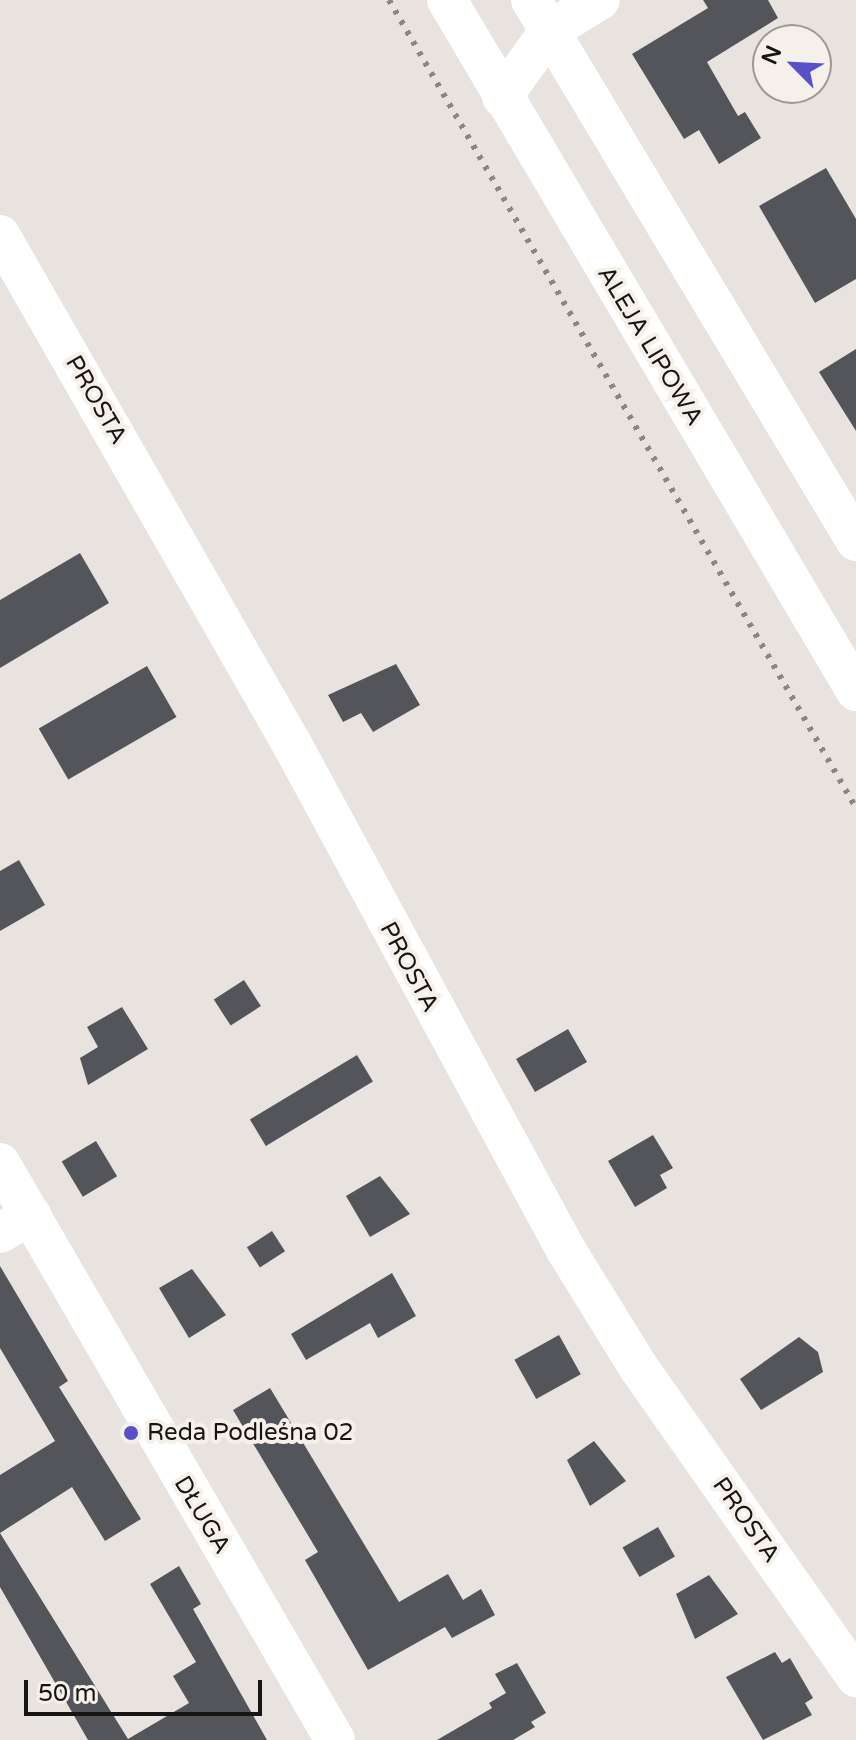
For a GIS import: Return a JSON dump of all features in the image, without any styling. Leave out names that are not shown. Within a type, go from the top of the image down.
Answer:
[{"type":"street","name":"ALEJA LIPOWA","points":[[447,0],[856,691]]},
{"type":"street","points":[[541,15],[600,0]]},
{"type":"street","points":[[502,97],[541,15]]},
{"type":"street","points":[[541,15],[856,541]]},
{"type":"street","name":"PROSTA","points":[[0,235],[294,748],[550,1225],[639,1368],[856,1677]]},
{"type":"street","name":"DŁUGA","points":[[0,1163],[16,1224],[335,1740]]},
{"type":"building","points":[[703,0],[768,0],[778,18],[768,24],[752,24],[752,34],[707,62],[738,116],[745,112],[761,138],[719,164],[699,130],[684,139],[632,54],[708,8]]},
{"type":"building","points":[[826,168],[856,219],[856,279],[815,303],[759,206]]},
{"type":"building","points":[[856,349],[856,431],[819,372]]},
{"type":"building","points":[[80,553],[109,603],[0,668],[0,600]]},
{"type":"building","points":[[396,664],[420,705],[373,732],[361,713],[343,722],[328,695]]},
{"type":"building","points":[[147,666],[176,717],[68,780],[39,728]]},
{"type":"building","points":[[19,860],[45,905],[0,931],[0,871]]},
{"type":"building","points":[[244,980],[261,1006],[231,1026],[214,1000]]},
{"type":"building","points":[[122,1007],[148,1049],[88,1085],[80,1058],[98,1047],[87,1027]]},
{"type":"building","points":[[568,1029],[587,1062],[535,1092],[516,1059]]},
{"type":"building","points":[[357,1055],[373,1082],[266,1146],[250,1119]]},
{"type":"building","points":[[653,1135],[673,1168],[660,1175],[667,1188],[635,1207],[608,1161]]},
{"type":"building","points":[[96,1141],[117,1176],[83,1197],[62,1162]]},
{"type":"building","points":[[380,1176],[410,1214],[370,1237],[346,1196]]},
{"type":"building","points":[[272,1231],[285,1251],[260,1267],[247,1247]]},
{"type":"building","points":[[0,1266],[68,1381],[59,1387],[141,1519],[105,1541],[72,1487],[0,1533],[0,1475],[55,1441],[0,1348]]},
{"type":"building","points":[[192,1269],[226,1315],[189,1338],[159,1288]]},
{"type":"building","points":[[392,1273],[416,1316],[378,1338],[370,1323],[306,1360],[291,1334]]},
{"type":"building","points":[[559,1335],[581,1374],[536,1399],[514,1360]]},
{"type":"building","points":[[799,1337],[818,1352],[823,1372],[761,1410],[740,1379]]},
{"type":"building","points":[[270,1388],[399,1602],[448,1574],[463,1600],[481,1589],[495,1615],[452,1638],[445,1627],[368,1670],[305,1560],[318,1552],[233,1410]]},
{"type":"building","points":[[594,1441],[626,1481],[590,1506],[567,1460]]},
{"type":"building","points":[[658,1527],[675,1556],[639,1577],[622,1548]]},
{"type":"building","points":[[0,1533],[128,1739],[189,1703],[173,1676],[196,1662],[150,1584],[179,1566],[201,1604],[193,1609],[267,1740],[88,1740],[0,1587]]},
{"type":"building","points":[[709,1575],[738,1614],[695,1639],[676,1594]]},
{"type":"building","points":[[775,1652],[782,1663],[790,1658],[813,1698],[805,1703],[812,1715],[763,1740],[726,1677]]},
{"type":"building","points":[[517,1663],[546,1713],[531,1722],[535,1727],[513,1740],[437,1740],[492,1708],[489,1703],[506,1693],[495,1674]]},
{"type":"railway","points":[[389,0],[856,808]]},
{"type":"place","name":"Reda Podleśna 02","points":[[131,1433]]}]
